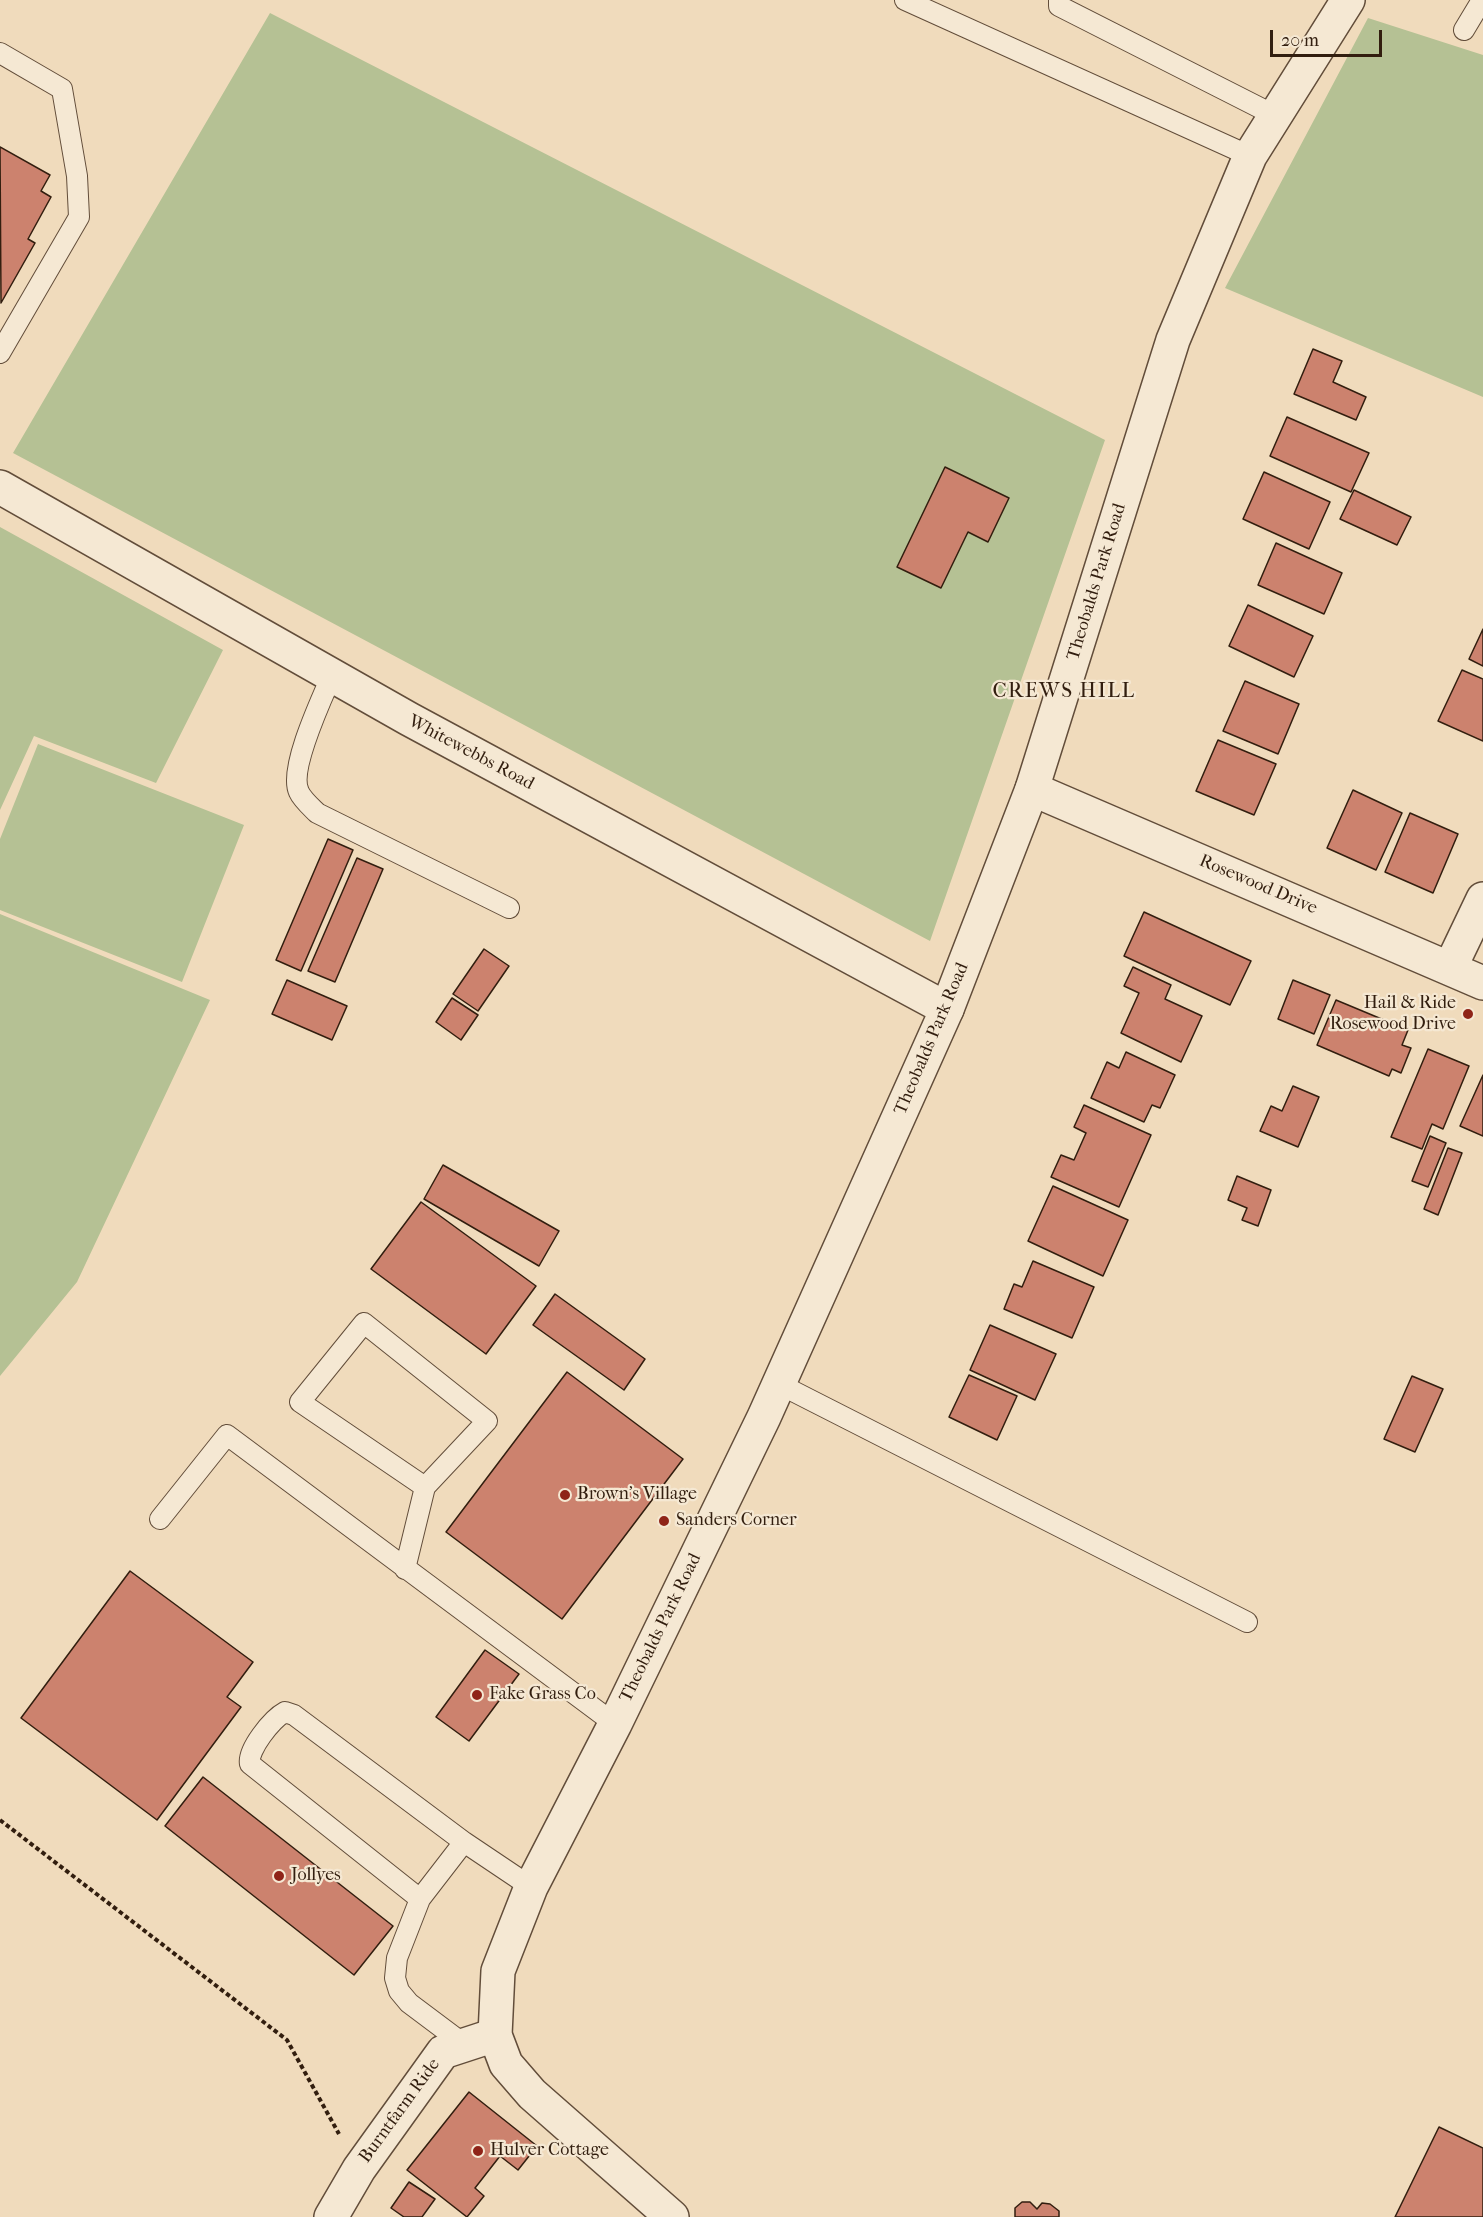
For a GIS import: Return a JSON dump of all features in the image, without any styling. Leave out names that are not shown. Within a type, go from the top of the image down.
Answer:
[{"type":"street","name":"Theobalds Park Road","points":[[488,2048],[498,1971],[531,1887],[615,1724],[779,1384],[947,1009],[1032,789],[1173,340],[1250,156],[1348,0]]},
{"type":"street","name":"Whitewebbs Road","points":[[0,487],[430,730],[947,1009]]},
{"type":"street","name":"Rosewood Drive","points":[[1032,789],[1483,982]]},
{"type":"street","points":[[1450,968],[1483,898]]},
{"type":"street","points":[[488,2048],[532,2094],[672,2217]]},
{"type":"street","name":"Burntfarm Ride","points":[[331,2217],[359,2169],[443,2052],[488,2048]]},
{"type":"lane","points":[[905,0],[1250,156]]},
{"type":"lane","points":[[1059,0],[1059,6],[1276,116]]},
{"type":"lane","points":[[1464,30],[1482,0]]},
{"type":"lane","points":[[0,53],[62,89],[77,176],[79,217],[0,353]]},
{"type":"lane","points":[[332,675],[309,729],[296,773],[298,791],[317,813],[509,908]]},
{"type":"lane","points":[[405,1569],[425,1487],[487,1420],[364,1323],[300,1402],[425,1487]]},
{"type":"lane","points":[[779,1384],[1247,1622]]},
{"type":"lane","points":[[160,1519],[227,1435],[615,1724]]},
{"type":"lane","points":[[420,1899],[250,1764],[248,1757],[252,1750],[278,1716],[285,1712],[294,1715],[464,1842],[531,1887]]},
{"type":"lane","points":[[464,1842],[420,1899],[398,1958],[395,1978],[399,1991],[409,2003],[488,2048]]},
{"type":"path","points":[[0,1820],[287,2040],[359,2169]]},
{"type":"green space","points":[[270,13],[1105,440],[930,941],[13,453]]},
{"type":"green space","points":[[1368,18],[1483,55],[1483,397],[1225,288]]},
{"type":"green space","points":[[0,527],[223,650],[156,783],[34,736],[0,810]]},
{"type":"green space","points":[[38,744],[244,825],[182,982],[0,910],[0,839]]},
{"type":"green space","points":[[0,914],[210,1000],[77,1282],[0,1376]]},
{"type":"building","points":[[0,147],[50,175],[41,191],[51,197],[28,239],[35,243],[1,303]]},
{"type":"building","points":[[1313,349],[1342,361],[1333,382],[1366,397],[1356,420],[1294,394]]},
{"type":"building","points":[[1287,417],[1369,453],[1351,492],[1270,456]]},
{"type":"building","points":[[945,467],[1009,498],[988,542],[968,532],[941,588],[897,567]]},
{"type":"building","points":[[1264,472],[1330,502],[1309,549],[1243,519]]},
{"type":"building","points":[[1354,490],[1411,517],[1397,545],[1340,519]]},
{"type":"building","points":[[1276,543],[1342,573],[1324,614],[1258,585]]},
{"type":"building","points":[[1248,605],[1313,636],[1294,677],[1229,646]]},
{"type":"building","points":[[1483,629],[1483,666],[1469,659]]},
{"type":"building","points":[[1462,670],[1483,679],[1483,741],[1438,721]]},
{"type":"building","points":[[1245,681],[1299,704],[1278,754],[1223,731]]},
{"type":"building","points":[[1218,740],[1276,764],[1254,815],[1196,791]]},
{"type":"building","points":[[1353,790],[1402,813],[1376,870],[1327,848]]},
{"type":"building","points":[[1410,813],[1458,834],[1433,893],[1385,872]]},
{"type":"building","points":[[328,839],[353,850],[301,971],[276,960]]},
{"type":"building","points":[[357,858],[383,869],[335,982],[308,971]]},
{"type":"building","points":[[1144,912],[1251,961],[1230,1005],[1124,956]]},
{"type":"building","points":[[484,949],[509,966],[478,1011],[453,994]]},
{"type":"building","points":[[1133,967],[1171,985],[1165,999],[1202,1016],[1181,1062],[1121,1033],[1139,993],[1124,986]]},
{"type":"building","points":[[287,980],[347,1006],[332,1040],[272,1014]]},
{"type":"building","points":[[1293,980],[1330,995],[1314,1034],[1278,1019]]},
{"type":"building","points":[[452,998],[478,1015],[461,1040],[436,1022]]},
{"type":"building","points":[[1336,1000],[1408,1030],[1402,1045],[1411,1048],[1401,1073],[1392,1069],[1389,1076],[1317,1045]]},
{"type":"building","points":[[1428,1049],[1469,1066],[1443,1129],[1432,1124],[1422,1149],[1391,1137]]},
{"type":"building","points":[[1126,1052],[1175,1075],[1160,1108],[1152,1105],[1144,1122],[1091,1098],[1107,1062],[1119,1068]]},
{"type":"building","points":[[1483,1075],[1483,1136],[1460,1126]]},
{"type":"building","points":[[1293,1086],[1319,1097],[1298,1147],[1260,1131],[1271,1106],[1282,1111]]},
{"type":"building","points":[[1084,1105],[1151,1135],[1119,1207],[1051,1177],[1061,1155],[1074,1160],[1086,1133],[1074,1127]]},
{"type":"building","points":[[1430,1136],[1446,1143],[1428,1187],[1412,1181]]},
{"type":"building","points":[[1448,1148],[1462,1153],[1438,1215],[1424,1209]]},
{"type":"building","points":[[443,1165],[559,1231],[539,1266],[424,1199]]},
{"type":"building","points":[[1237,1176],[1271,1190],[1258,1226],[1242,1220],[1247,1208],[1228,1200]]},
{"type":"building","points":[[1053,1186],[1128,1220],[1103,1276],[1028,1241]]},
{"type":"building","points":[[421,1202],[536,1286],[486,1354],[371,1269]]},
{"type":"building","points":[[1033,1261],[1094,1287],[1072,1338],[1004,1309],[1014,1284],[1022,1287]]},
{"type":"building","points":[[555,1294],[645,1359],[624,1390],[533,1325]]},
{"type":"building","points":[[990,1325],[1056,1354],[1035,1400],[970,1370]]},
{"type":"building","name":"Brown's Village","points":[[567,1372],[683,1459],[562,1619],[446,1532]]},
{"type":"building","points":[[969,1375],[1017,1396],[997,1440],[949,1417]]},
{"type":"building","points":[[1412,1376],[1443,1389],[1415,1452],[1384,1439]]},
{"type":"building","points":[[130,1571],[253,1662],[227,1697],[241,1707],[157,1820],[21,1718]]},
{"type":"building","name":"Fake Grass Co","points":[[485,1650],[519,1674],[469,1741],[436,1717]]},
{"type":"building","name":"Jollyes","points":[[203,1777],[393,1926],[354,1975],[165,1826]]},
{"type":"building","name":"Hulver Cottage","points":[[469,2092],[537,2146],[518,2170],[500,2156],[475,2188],[484,2196],[467,2217],[407,2170]]},
{"type":"building","points":[[1439,2127],[1483,2148],[1483,2217],[1395,2217]]},
{"type":"building","points":[[409,2182],[435,2199],[422,2217],[404,2217],[391,2208]]},
{"type":"building","points":[[1022,2202],[1030,2202],[1037,2209],[1042,2203],[1050,2204],[1059,2211],[1059,2217],[1015,2217],[1015,2208]]},
{"type":"place","name":"Hail & Ride Rosewood Drive","points":[[1468,1014]]},
{"type":"place","name":"Brown's Village","points":[[565,1495]]},
{"type":"place","name":"Sanders Corner","points":[[664,1521]]},
{"type":"place","name":"Fake Grass Co","points":[[477,1695]]},
{"type":"place","name":"Jollyes","points":[[279,1876]]},
{"type":"place","name":"Hulver Cottage","points":[[478,2151]]},
{"type":"district","name":"CREWS HILL","points":[[1064,692]]}]
